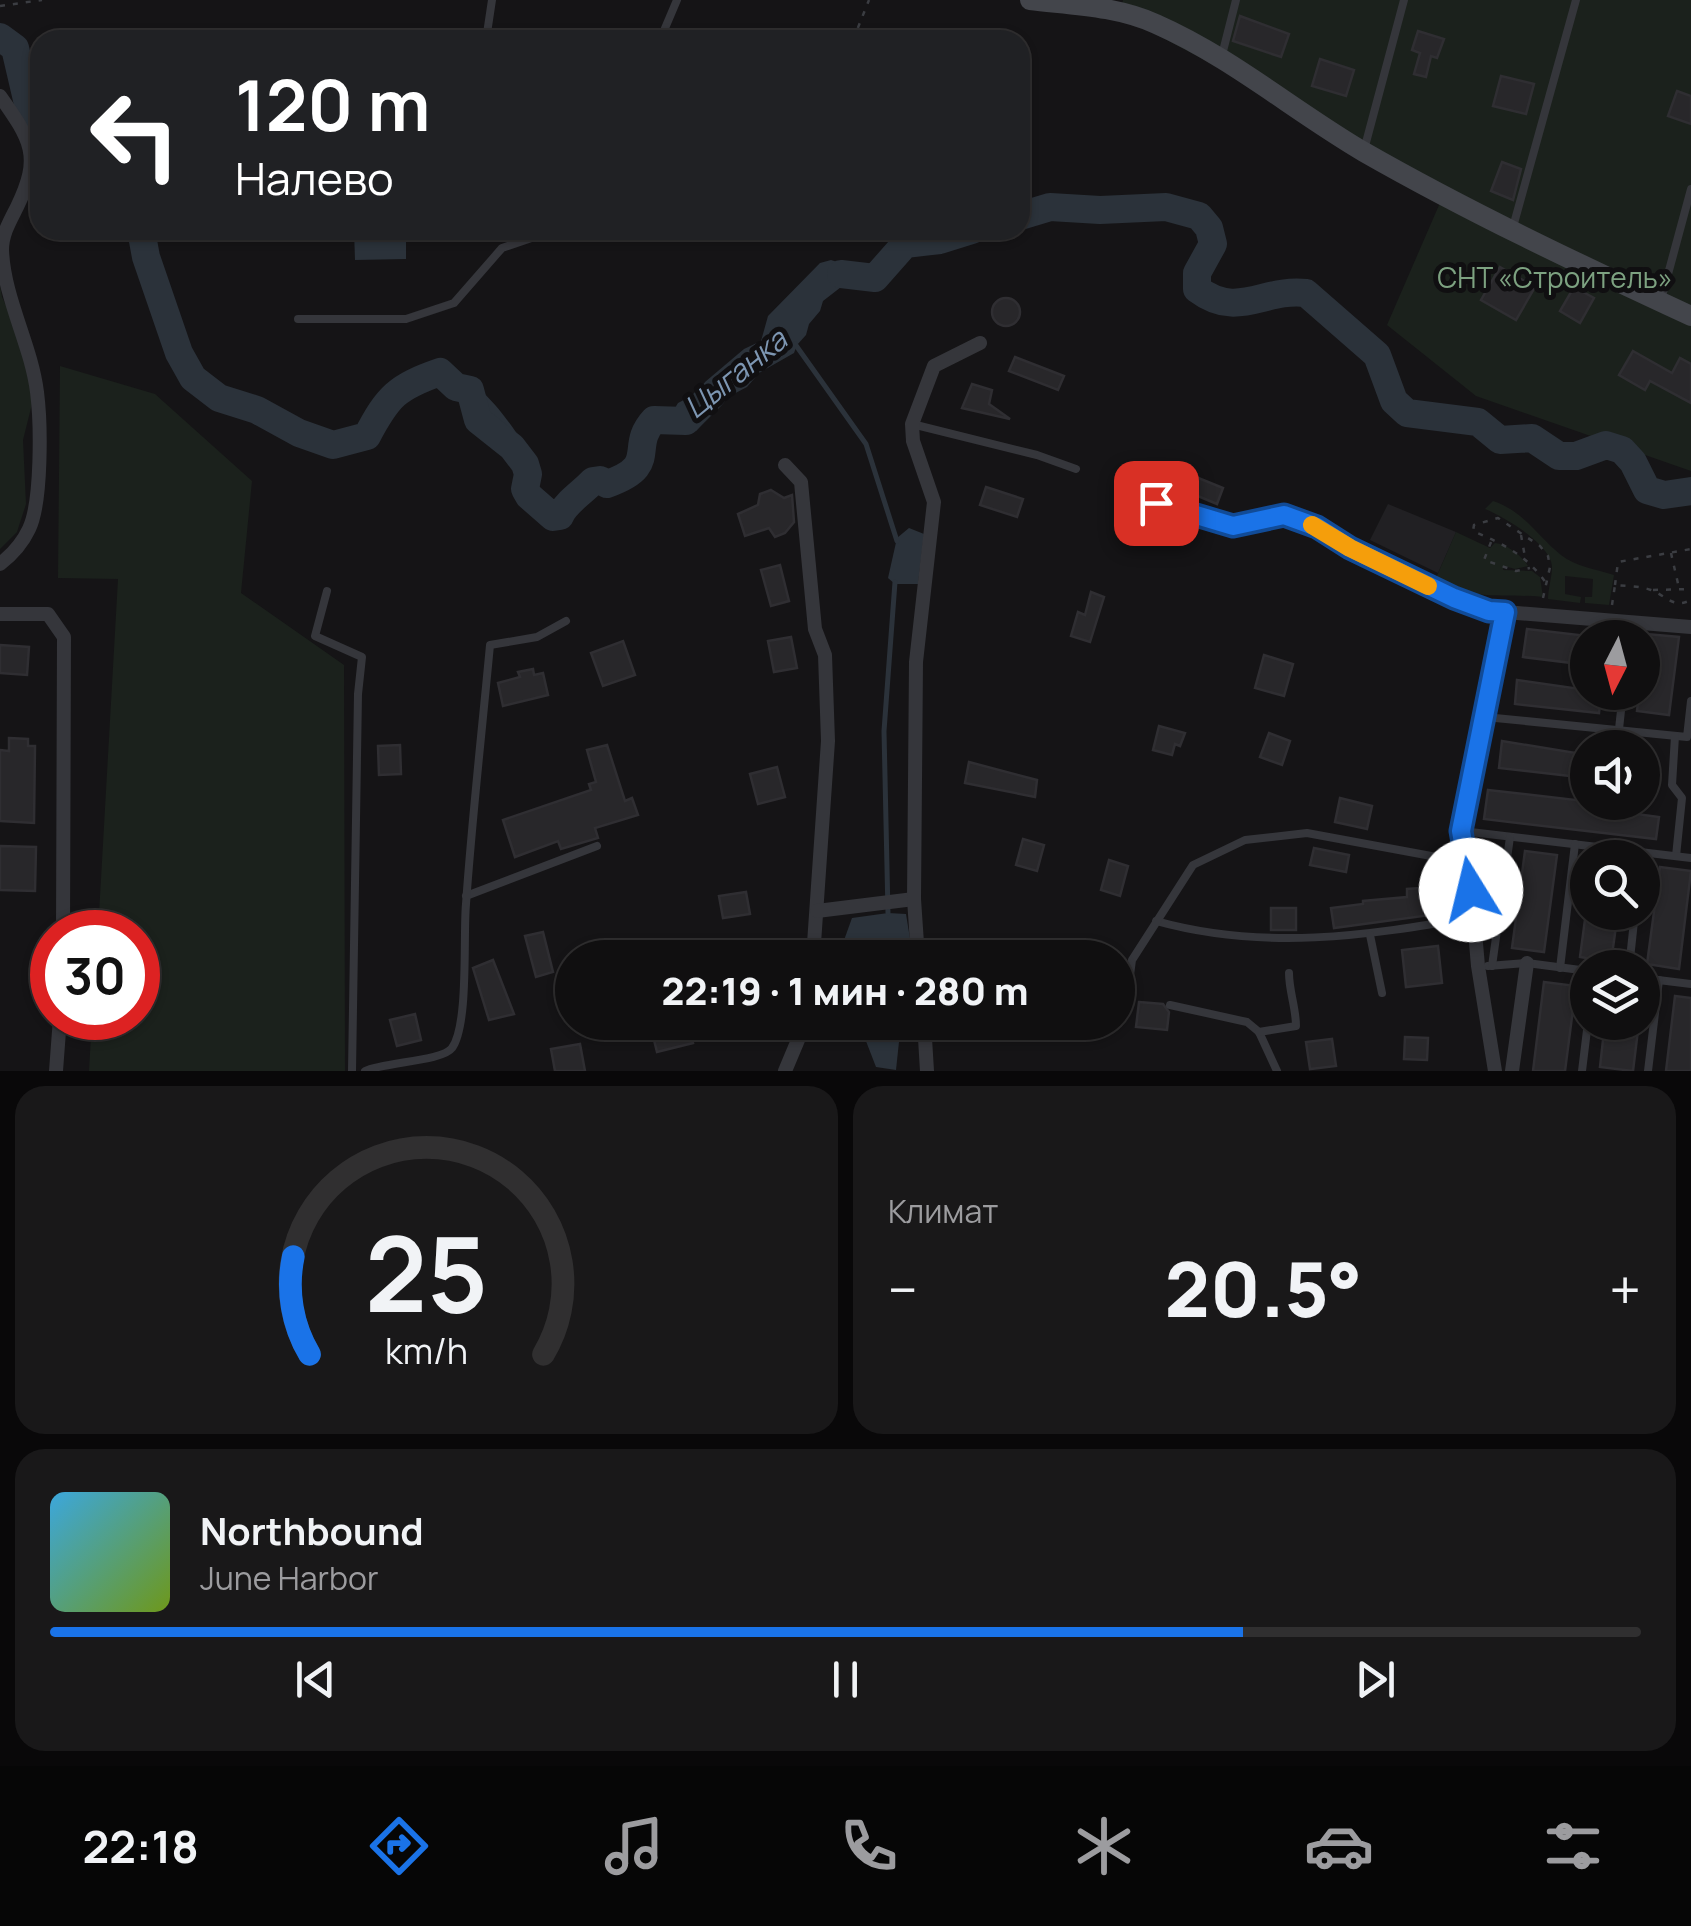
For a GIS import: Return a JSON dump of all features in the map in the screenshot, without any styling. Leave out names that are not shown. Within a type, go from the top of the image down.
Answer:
[{"type":"street","points":[[1030,0],[1114,5],[1155,23],[1220,59],[1363,152],[1691,316]]},
{"type":"street","points":[[0,96],[24,129],[30,153]]},
{"type":"street","points":[[0,564],[16,552],[31,526],[38,476],[36,391],[6,278],[2,247],[5,230],[30,180]]},
{"type":"street","points":[[917,940],[916,662],[934,502],[913,441],[912,424],[934,366],[980,343]]},
{"type":"street","points":[[785,464],[800,482],[815,629],[825,654],[828,741],[815,940]]},
{"type":"street","points":[[1350,548],[1489,611],[1570,621]]},
{"type":"street","points":[[1496,1071],[1485,966],[1461,831],[1505,612]]},
{"type":"street","points":[[0,614],[48,614],[64,637],[63,910]]},
{"type":"street","points":[[1660,628],[1691,626]]},
{"type":"street","points":[[817,911],[914,900]]},
{"type":"street","points":[[1512,1071],[1527,964]]},
{"type":"street","points":[[56,1071],[58,1040]]},
{"type":"street","points":[[785,1071],[798,1040]]},
{"type":"street","points":[[925,1040],[927,1071]]},
{"type":"lane","points":[[488,30],[492,0]]},
{"type":"lane","points":[[664,30],[677,0]]},
{"type":"lane","points":[[1220,59],[1236,0]]},
{"type":"lane","points":[[1363,152],[1404,0]]},
{"type":"lane","points":[[1513,230],[1576,0]]},
{"type":"lane","points":[[1660,302],[1691,189]]},
{"type":"lane","points":[[298,319],[406,319],[454,303],[502,248],[526,240]]},
{"type":"lane","points":[[912,424],[1037,455],[1076,469]]},
{"type":"lane","points":[[1156,503],[1233,526],[1284,515],[1317,527],[1350,548]]},
{"type":"lane","points":[[328,591],[315,636],[362,657],[358,694],[352,1071]]},
{"type":"lane","points":[[365,1071],[379,1064],[445,1054],[454,1046],[465,980],[466,896],[490,645],[537,637],[566,621]]},
{"type":"lane","points":[[1485,717],[1689,738],[1691,700]]},
{"type":"lane","points":[[1618,729],[1620,710]]},
{"type":"lane","points":[[1675,736],[1672,785],[1682,798]]},
{"type":"lane","points":[[1676,856],[1682,798],[1691,790]]},
{"type":"lane","points":[[1461,831],[1570,843]]},
{"type":"lane","points":[[1135,955],[1193,865],[1244,840],[1307,833],[1469,864]]},
{"type":"lane","points":[[1510,836],[1485,966],[1527,964],[1570,969]]},
{"type":"lane","points":[[466,896],[597,846]]},
{"type":"lane","points":[[1660,856],[1691,858]]},
{"type":"lane","points":[[1560,968],[1570,885]]},
{"type":"lane","points":[[1156,922],[1270,940],[1370,935],[1474,917]]},
{"type":"lane","points":[[1370,935],[1382,993]]},
{"type":"lane","points":[[1259,1032],[1296,1026],[1289,973]]},
{"type":"lane","points":[[1660,980],[1691,984]]},
{"type":"lane","points":[[1170,1005],[1247,1022],[1259,1032],[1277,1071]]},
{"type":"lane","points":[[1582,1071],[1586,1040]]},
{"type":"lane","points":[[1648,1071],[1652,1040]]},
{"type":"path","points":[[0,6],[42,0]]},
{"type":"path","points":[[856,30],[869,0]]},
{"type":"path","points":[[1543,600],[1550,567],[1540,546],[1498,518],[1474,524],[1473,531],[1525,558],[1546,583]]},
{"type":"path","points":[[1521,534],[1525,558]]},
{"type":"path","points":[[1491,542],[1484,560],[1516,571],[1532,568]]},
{"type":"path","points":[[1612,606],[1618,562],[1691,550]]},
{"type":"path","points":[[1671,553],[1680,590]]},
{"type":"path","points":[[1615,585],[1651,590],[1691,589]]},
{"type":"path","points":[[1651,590],[1673,603],[1691,600]]},
{"type":"shaded area","points":[[1388,504],[1456,532],[1438,573],[1370,540]]},
{"type":"green space","name":"СНТ «Строитель»","points":[[1123,0],[1691,0],[1691,471],[1476,396],[1387,325],[1446,189],[1120,15]]},
{"type":"green space","points":[[0,285],[25,345],[32,404],[23,440],[26,504],[17,532],[0,549]]},
{"type":"green space","points":[[60,366],[155,394],[252,481],[241,593],[344,665],[345,1071],[89,1071],[91,1040],[160,1040],[160,910],[99,910],[118,579],[58,578]]},
{"type":"green space","points":[[1493,501],[1522,517],[1567,559],[1614,575],[1609,605],[1585,603],[1585,597],[1592,597],[1593,579],[1565,576],[1565,594],[1581,597],[1580,603],[1548,599],[1550,558],[1525,532],[1485,509]]},
{"type":"green space","points":[[1456,532],[1490,548],[1495,543],[1514,551],[1528,566],[1504,566],[1503,570],[1532,571],[1540,577],[1543,597],[1473,594],[1436,578]]},
{"type":"water","points":[[354,240],[406,240],[406,259],[355,260]]},
{"type":"water","points":[[831,260],[871,273],[875,278],[870,282],[854,277],[823,301],[794,353],[759,373],[747,387],[726,398],[696,431],[691,431],[675,408],[678,403],[699,392],[705,382],[744,349],[761,341],[768,316],[820,263]]},
{"type":"water","points":[[464,379],[483,392],[504,415],[532,462],[522,462],[480,427],[465,405]]},
{"type":"water","points":[[909,528],[924,534],[918,584],[895,584],[888,578],[897,538]]},
{"type":"water","points":[[906,914],[910,940],[844,940],[852,918]]},
{"type":"water","points":[[866,1040],[899,1040],[896,1070],[876,1067]]},
{"type":"building","points":[[1240,16],[1289,34],[1281,57],[1233,41]]},
{"type":"building","points":[[1418,31],[1444,39],[1437,58],[1431,56],[1426,77],[1414,74],[1420,53],[1412,50]]},
{"type":"building","points":[[1320,59],[1354,70],[1346,96],[1312,86]]},
{"type":"building","points":[[1501,76],[1534,84],[1526,114],[1493,106]]},
{"type":"building","points":[[1677,91],[1691,96],[1691,124],[1668,116]]},
{"type":"building","points":[[1502,162],[1521,169],[1513,200],[1491,191]]},
{"type":"building","points":[[1500,267],[1535,287],[1516,320],[1481,300]]},
{"type":"building","points":[[1574,287],[1594,298],[1580,323],[1560,311]]},
{"type":"building","points":[[1006,298],[1016,302],[1020,312],[1016,322],[1006,326],[996,322],[992,312],[996,302]]},
{"type":"building","points":[[1633,351],[1672,373],[1680,358],[1691,364],[1691,403],[1650,381],[1645,390],[1619,375]]},
{"type":"building","points":[[1015,357],[1064,376],[1058,390],[1009,371]]},
{"type":"building","points":[[972,384],[992,390],[989,404],[1010,419],[962,408]]},
{"type":"building","points":[[1186,473],[1223,488],[1217,504],[1181,489]]},
{"type":"building","points":[[986,487],[1023,499],[1017,517],[980,505]]},
{"type":"building","points":[[771,490],[784,498],[792,495],[794,522],[785,533],[775,537],[769,528],[745,536],[738,514],[758,505],[760,494]]},
{"type":"building","points":[[780,565],[789,601],[771,606],[761,570]]},
{"type":"building","points":[[1091,592],[1104,597],[1090,642],[1071,636],[1078,612],[1085,615]]},
{"type":"building","points":[[1527,629],[1570,634],[1570,663],[1523,657]]},
{"type":"building","points":[[1660,635],[1679,637],[1669,715],[1637,711],[1660,710]]},
{"type":"building","points":[[791,637],[797,668],[774,672],[768,641]]},
{"type":"building","points":[[623,641],[635,675],[603,686],[591,653]]},
{"type":"building","points":[[0,645],[29,647],[27,675],[0,673]]},
{"type":"building","points":[[1264,655],[1293,664],[1284,696],[1255,688]]},
{"type":"building","points":[[533,669],[534,675],[543,673],[548,695],[503,706],[498,683]]},
{"type":"building","points":[[1517,680],[1570,688],[1570,710],[1515,704]]},
{"type":"building","points":[[1159,726],[1185,733],[1180,746],[1175,744],[1172,755],[1153,750]]},
{"type":"building","points":[[1269,733],[1290,741],[1282,765],[1260,757]]},
{"type":"building","points":[[9,738],[28,739],[28,746],[35,746],[34,823],[0,821],[0,750],[9,751]]},
{"type":"building","points":[[1502,741],[1570,752],[1570,776],[1499,768]]},
{"type":"building","points":[[400,745],[401,774],[379,775],[378,746]]},
{"type":"building","points":[[607,745],[625,801],[632,798],[638,815],[595,828],[598,838],[561,849],[558,841],[515,857],[503,820],[591,790],[589,784],[596,782],[587,750]]},
{"type":"building","points":[[969,762],[1037,780],[1035,797],[965,783]]},
{"type":"building","points":[[777,767],[785,797],[758,804],[750,774]]},
{"type":"building","points":[[1488,790],[1570,799],[1570,820],[1659,820],[1656,839],[1484,819]]},
{"type":"building","points":[[1340,798],[1372,806],[1367,829],[1335,822]]},
{"type":"building","points":[[1023,839],[1044,845],[1037,871],[1016,865]]},
{"type":"building","points":[[0,846],[36,847],[35,891],[0,890]]},
{"type":"building","points":[[1314,848],[1349,855],[1346,872],[1310,865]]},
{"type":"building","points":[[1525,851],[1557,855],[1544,952],[1512,948]]},
{"type":"building","points":[[1109,860],[1128,866],[1120,896],[1101,890]]},
{"type":"building","points":[[1660,867],[1691,871],[1679,969],[1660,966],[1660,950],[1649,950],[1652,930],[1660,930]]},
{"type":"building","points":[[1435,887],[1438,914],[1334,928],[1331,908],[1407,897],[1407,889]]},
{"type":"building","points":[[746,892],[750,914],[723,918],[719,896]]},
{"type":"building","points":[[1271,908],[1296,908],[1296,930],[1271,930]]},
{"type":"building","points":[[1584,930],[1615,930],[1613,950],[1581,950]]},
{"type":"building","points":[[543,932],[553,972],[536,977],[525,936]]},
{"type":"building","points":[[1438,946],[1442,983],[1406,987],[1402,950]]},
{"type":"building","points":[[493,960],[514,1014],[489,1020],[473,968]]},
{"type":"building","points":[[1544,982],[1570,985],[1565,1071],[1533,1071]]},
{"type":"building","points":[[1675,996],[1691,998],[1691,1071],[1666,1071]]},
{"type":"building","points":[[1139,1002],[1163,1004],[1169,1012],[1167,1030],[1136,1027]]},
{"type":"building","points":[[415,1014],[421,1040],[397,1046],[390,1020]]},
{"type":"building","points":[[1405,1037],[1428,1038],[1427,1060],[1404,1059]]},
{"type":"building","points":[[1332,1039],[1336,1066],[1310,1069],[1306,1042]]},
{"type":"building","points":[[654,1040],[692,1040],[693,1043],[657,1052]]},
{"type":"building","points":[[1603,1040],[1637,1040],[1633,1071],[1600,1067]]},
{"type":"building","points":[[580,1044],[585,1071],[555,1071],[551,1049]]},
{"type":"waterway","name":"Цыганка","points":[[0,37],[15,48],[30,112]]},
{"type":"waterway","name":"Цыганка","points":[[1030,213],[1050,207],[1166,207],[1199,216],[1209,228],[1213,244],[1197,273],[1197,289],[1212,298],[1238,303],[1306,293],[1377,355],[1394,401],[1407,413],[1478,422],[1500,440],[1532,438],[1559,456],[1576,456],[1606,445],[1622,450],[1633,462],[1647,490],[1664,495],[1691,491]]},
{"type":"waterway","name":"Цыганка","points":[[143,240],[179,353],[193,378],[219,398],[257,410],[299,433],[333,445],[367,436],[395,395],[440,372],[456,387],[470,390],[478,420],[512,447],[525,464],[525,489],[529,496],[553,517],[560,516],[593,481],[607,484],[633,470],[654,420],[686,421],[712,395]]},
{"type":"waterway","name":"Цыганка","points":[[841,274],[875,278],[905,244],[940,240]]},
{"type":"waterway","points":[[795,344],[866,444],[897,541]]},
{"type":"waterway","points":[[888,913],[884,731],[895,582]]},
{"type":"slow traffic","points":[[1312,525],[1428,586]]},
{"type":"route","points":[[1156,503],[1233,526],[1284,515],[1317,527],[1350,548],[1454,598],[1489,611],[1505,612],[1461,831],[1471,890]]}]
